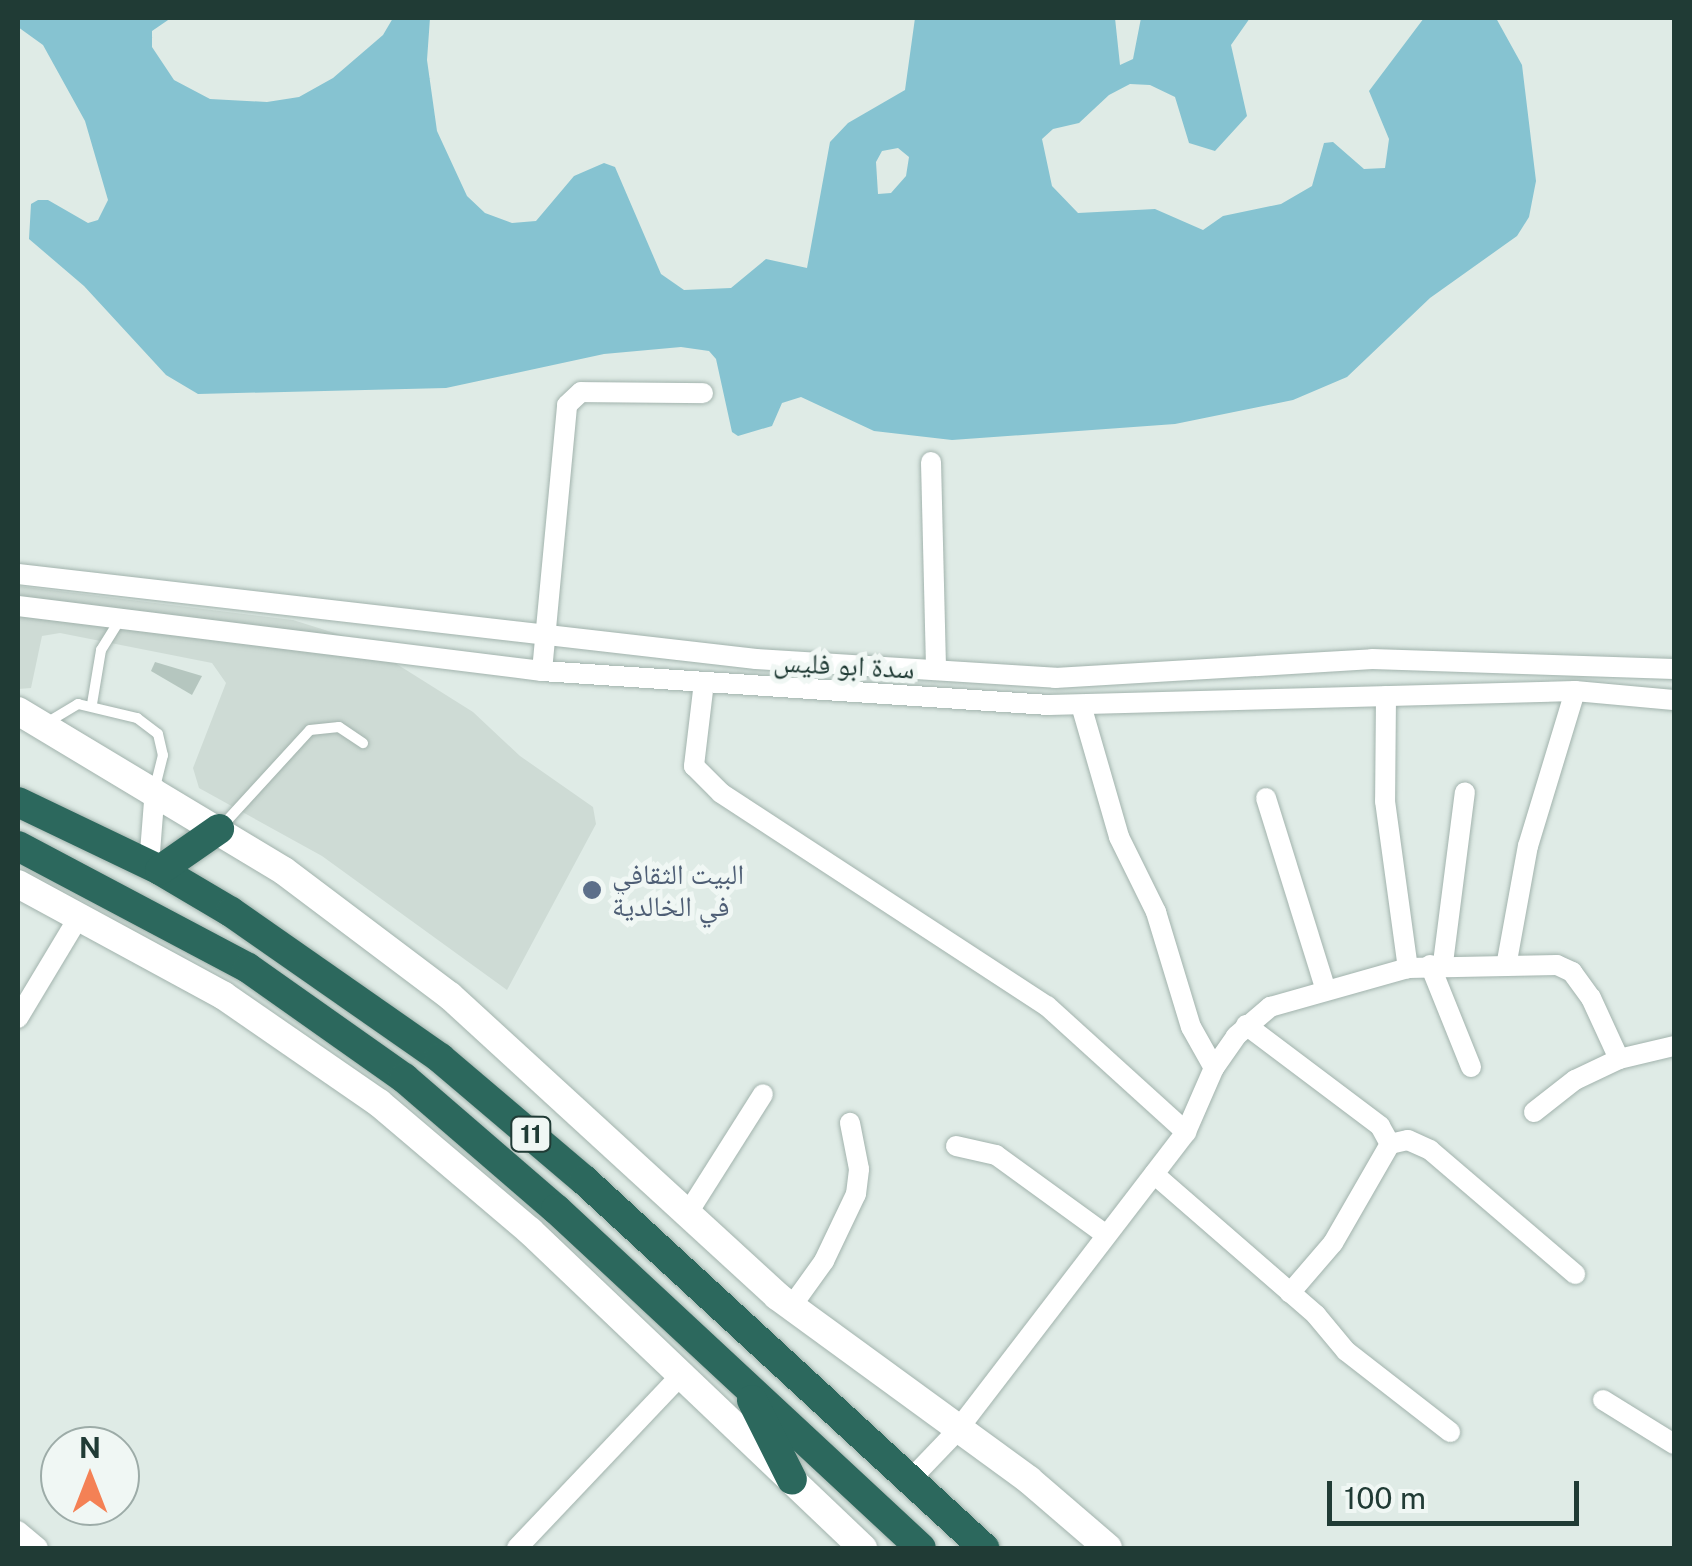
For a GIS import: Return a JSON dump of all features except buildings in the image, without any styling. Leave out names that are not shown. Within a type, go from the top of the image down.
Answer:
[{"type":"highway","name":"11","points":[[18,802],[154,867],[372,1007],[505,1112],[984,1548]]},
{"type":"highway","points":[[154,867],[218,829]]},
{"type":"highway","name":"11","points":[[18,846],[248,968],[358,1044],[478,1139],[921,1548]]},
{"type":"highway","points":[[478,1139],[505,1112]]},
{"type":"highway","points":[[741,1380],[792,1480]]},
{"type":"main road","points":[[29,718],[155,788],[218,829],[450,996],[544,1076],[686,1216],[792,1307],[956,1432],[1030,1480],[1108,1548]]},
{"type":"main road","points":[[18,884],[224,996],[379,1104],[530,1231],[856,1546]]},
{"type":"street","points":[[542,671],[567,405],[581,392],[703,393]]},
{"type":"street","points":[[932,462],[936,670]]},
{"type":"street","name":"سدة ابو فليس","points":[[18,574],[756,660],[1086,677],[1372,659],[1674,670]]},
{"type":"street","name":"سدة ابو فليس","points":[[18,606],[542,671],[1081,704],[1575,691],[1674,700]]},
{"type":"street","points":[[704,682],[694,766],[722,793],[1047,1006],[1186,1132]]},
{"type":"street","points":[[1507,961],[1528,846],[1575,691]]},
{"type":"street","points":[[1386,696],[1385,801],[1408,968]]},
{"type":"street","points":[[1081,704],[1119,837],[1156,912],[1192,1027],[1214,1068]]},
{"type":"street","points":[[154,867],[155,788]]},
{"type":"street","points":[[1465,792],[1436,964],[1471,1067]]},
{"type":"street","points":[[1266,798],[1325,988]]},
{"type":"street","points":[[18,1018],[80,915]]},
{"type":"street","points":[[908,1482],[956,1432],[1154,1174],[1186,1132],[1214,1068],[1246,1025],[1270,1007],[1325,988],[1408,968],[1507,961],[1572,972],[1618,1059]]},
{"type":"street","points":[[1246,1025],[1380,1126],[1390,1144]]},
{"type":"street","points":[[1534,1112],[1575,1080],[1618,1059],[1674,1046]]},
{"type":"street","points":[[686,1216],[763,1094]]},
{"type":"street","points":[[792,1307],[824,1261],[856,1194],[860,1169],[850,1123]]},
{"type":"street","points":[[1290,1293],[1333,1243],[1390,1144],[1408,1140],[1430,1150],[1575,1274]]},
{"type":"street","points":[[956,1146],[996,1155],[1106,1235]]},
{"type":"street","points":[[1154,1174],[1290,1293],[1346,1351],[1450,1432]]},
{"type":"street","points":[[517,1548],[682,1374]]},
{"type":"street","points":[[1602,1400],[1674,1444]]},
{"type":"street","points":[[18,1531],[38,1548]]},
{"type":"lane","points":[[92,704],[100,650],[120,620]]},
{"type":"lane","points":[[29,718],[78,704],[115,708],[158,734],[163,755],[155,788]]},
{"type":"lane","points":[[218,829],[310,730],[339,727],[363,743]]},
{"type":"shaded area","points":[[18,586],[293,620],[360,641],[473,712],[520,756],[593,807],[596,824],[507,990],[322,856],[199,788],[193,768],[226,683],[212,663],[60,633],[42,636],[31,688],[18,689]]},
{"type":"water","points":[[18,18],[171,18],[152,31],[152,47],[174,80],[210,99],[267,102],[299,97],[333,78],[383,35],[393,18],[430,18],[427,60],[437,131],[467,196],[485,213],[512,223],[536,221],[574,176],[604,163],[615,167],[661,274],[684,290],[731,288],[766,259],[807,268],[830,142],[848,123],[905,90],[915,18],[1115,18],[1120,65],[1133,59],[1141,18],[1250,18],[1231,45],[1247,116],[1215,151],[1189,143],[1175,97],[1150,85],[1130,84],[1109,95],[1079,123],[1053,129],[1042,139],[1052,186],[1078,213],[1155,209],[1203,230],[1223,216],[1281,204],[1312,186],[1324,143],[1333,142],[1364,169],[1385,168],[1389,139],[1369,91],[1424,18],[1496,18],[1522,65],[1536,181],[1529,217],[1517,236],[1430,298],[1347,377],[1293,400],[1175,424],[952,440],[874,431],[801,397],[782,403],[772,426],[738,436],[732,432],[716,359],[709,351],[681,347],[604,354],[446,388],[198,394],[166,375],[84,286],[29,239],[31,204],[38,200],[48,200],[88,223],[98,220],[108,200],[85,121],[43,45],[18,27]],"holes":[[[898,148],[909,157],[906,176],[891,193],[878,194],[876,162],[882,151]]]},
{"type":"place","name":"البيت الثقافي في الخالدية","points":[[592,890]]}]
